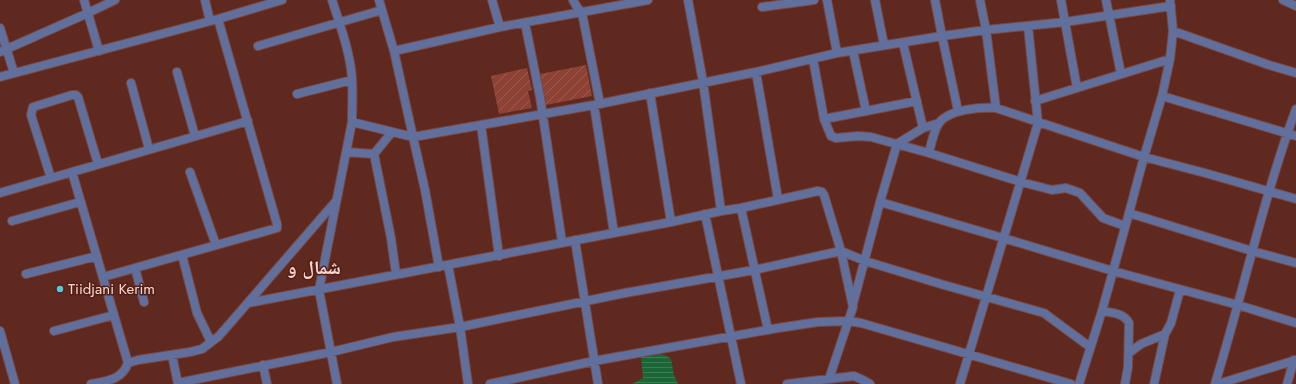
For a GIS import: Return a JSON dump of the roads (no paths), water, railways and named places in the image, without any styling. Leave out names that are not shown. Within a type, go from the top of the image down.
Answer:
[{"type":"street","points":[[84,0],[98,51]]},
{"type":"street","points":[[3,51],[115,0]]},
{"type":"street","points":[[104,277],[277,228],[248,121],[214,20],[205,0]]},
{"type":"street","points":[[0,77],[214,20],[282,0]]},
{"type":"street","points":[[332,0],[339,23],[352,80],[352,122],[319,290],[337,384]]},
{"type":"street","points":[[379,0],[394,52],[425,190],[439,266]]},
{"type":"street","points":[[492,0],[500,27]]},
{"type":"street","points":[[573,0],[582,12],[597,104],[614,233]]},
{"type":"street","points":[[394,52],[500,27],[648,0]]},
{"type":"street","points":[[688,0],[703,82],[722,211]]},
{"type":"street","points":[[762,8],[814,0]]},
{"type":"street","points":[[827,0],[837,53]]},
{"type":"street","points":[[875,0],[884,45]]},
{"type":"street","points":[[935,0],[958,111]]},
{"type":"street","points":[[980,0],[986,30],[996,108]]},
{"type":"street","points":[[1061,0],[1077,88]]},
{"type":"street","points":[[1106,0],[1121,74]]},
{"type":"street","points":[[1283,0],[1296,6]]},
{"type":"street","points":[[352,122],[412,137],[481,126],[597,104],[756,72],[837,53],[986,30],[1065,22],[1171,3],[1173,31],[1170,59],[1162,96],[1102,311],[1079,384]]},
{"type":"street","points":[[258,46],[382,10]]},
{"type":"street","points":[[526,23],[536,73],[541,114],[562,242]]},
{"type":"street","points":[[960,384],[1038,122],[1028,26]]},
{"type":"street","points":[[0,28],[3,51],[14,73]]},
{"type":"street","points":[[1173,31],[1296,73]]},
{"type":"street","points":[[903,43],[923,128]]},
{"type":"street","points":[[854,51],[866,111]]},
{"type":"street","points":[[814,59],[824,119],[831,136],[836,138],[864,136],[929,153],[1021,182],[1052,190],[1066,188],[1080,193],[1103,218],[1125,226]]},
{"type":"street","points":[[1035,102],[1170,59]]},
{"type":"street","points":[[177,72],[194,136]]},
{"type":"street","points":[[756,72],[778,199]]},
{"type":"street","points":[[297,94],[352,80]]},
{"type":"street","points":[[130,83],[149,149]]},
{"type":"street","points":[[650,93],[671,222]]},
{"type":"street","points":[[51,178],[31,111],[33,107],[72,95],[76,95],[78,97],[98,164]]},
{"type":"street","points":[[1162,96],[1296,136]]},
{"type":"street","points":[[824,119],[917,101]]},
{"type":"street","points":[[929,153],[939,123],[944,118],[958,111],[982,107],[996,108],[1144,157],[1296,199]]},
{"type":"street","points":[[1217,384],[1252,251],[1269,192],[1296,109]]},
{"type":"street","points":[[0,193],[248,121]]},
{"type":"street","points":[[852,304],[897,144],[923,128],[939,123]]},
{"type":"street","points":[[481,126],[499,256]]},
{"type":"street","points":[[374,154],[392,132]]},
{"type":"street","points":[[346,152],[374,154]]},
{"type":"street","points":[[374,154],[391,238],[396,274]]},
{"type":"street","points":[[72,172],[128,363],[126,371],[119,377],[91,384]]},
{"type":"street","points":[[190,172],[216,245]]},
{"type":"street","points":[[248,303],[396,274],[499,256],[562,242],[741,208],[818,191],[824,194],[841,251],[852,304],[852,311],[829,379]]},
{"type":"street","points":[[128,363],[202,349],[219,336],[337,200]]},
{"type":"street","points":[[12,222],[80,202]]},
{"type":"street","points":[[880,202],[1296,323]]},
{"type":"street","points":[[741,208],[768,330]]},
{"type":"street","points":[[1130,213],[1296,263]]},
{"type":"street","points":[[705,214],[717,277],[741,384]]},
{"type":"street","points":[[575,240],[598,384]]},
{"type":"street","points":[[172,355],[178,383],[331,352],[393,337],[460,327],[585,301],[754,270],[841,251],[864,261],[1044,314],[1090,347]]},
{"type":"street","points":[[182,255],[197,313],[211,342]]},
{"type":"street","points":[[26,274],[97,256]]},
{"type":"street","points":[[448,265],[460,327],[467,384]]},
{"type":"street","points":[[136,268],[144,302]]},
{"type":"street","points":[[1154,384],[1165,334],[1171,323],[1180,290]]},
{"type":"street","points":[[1102,311],[1120,314],[1126,318],[1129,323],[1129,352],[1125,384]]},
{"type":"street","points":[[54,331],[114,315]]},
{"type":"street","points":[[490,384],[594,361],[731,336],[818,322],[848,321],[861,323],[1071,384]]},
{"type":"street","points":[[0,331],[15,384]]},
{"type":"street","points":[[1129,352],[1141,344],[1165,334]]},
{"type":"street","points":[[1217,384],[1295,360]]},
{"type":"street","points":[[1287,384],[1295,360]]},
{"type":"street","points":[[263,365],[267,384]]},
{"type":"street","points":[[787,384],[854,376],[870,384]]},
{"type":"place","name":"Tiidjani Kerim","points":[[60,289]]},
{"type":"district","name":"شمال و","points":[[314,267]]}]
